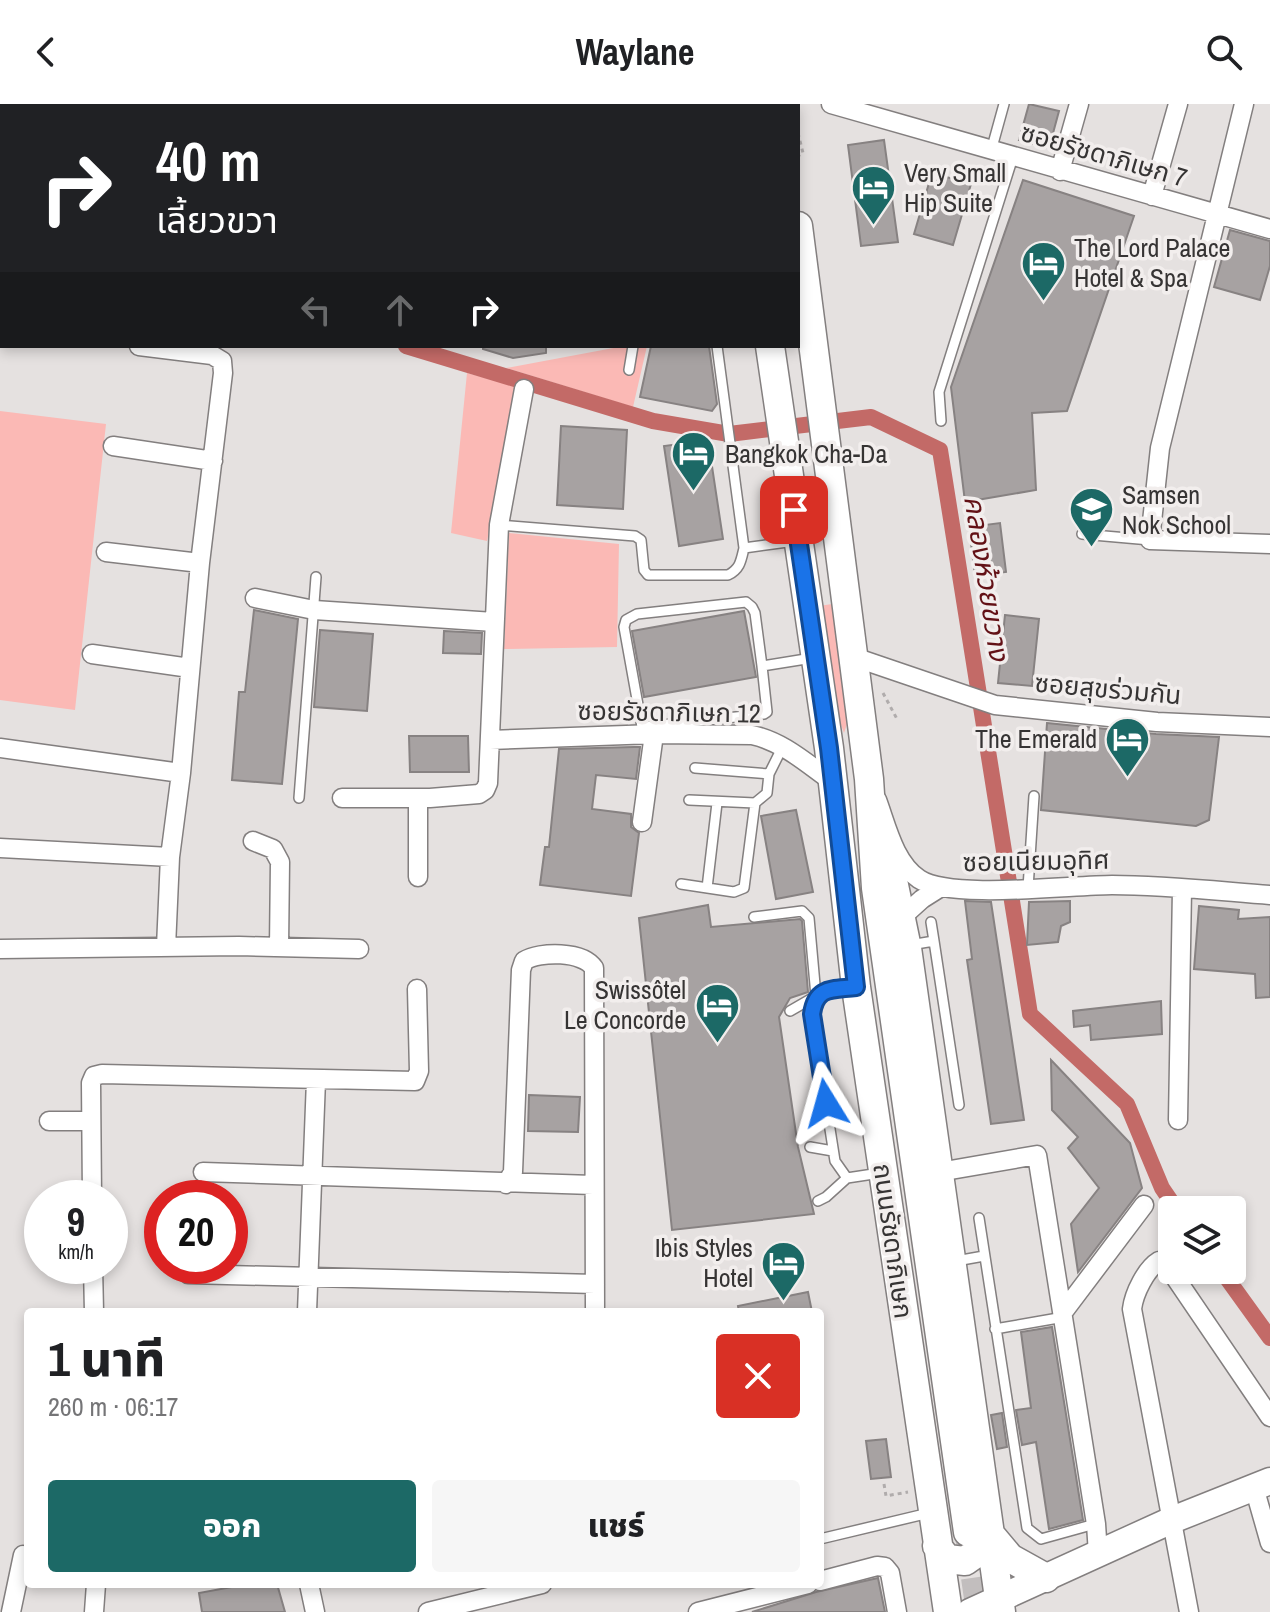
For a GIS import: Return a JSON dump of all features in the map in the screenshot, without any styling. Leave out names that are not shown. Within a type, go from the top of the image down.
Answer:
[{"type":"main road","name":"ถนนรัชดาภิเษก","points":[[800,244],[869,779],[876,888],[962,1536]]},
{"type":"main road","name":"ถนนรัชดาภิเษก","points":[[771,352],[832,778],[856,987],[932,1513],[962,1536]]},
{"type":"main road","name":"ถนนรัชดาภิเษก","points":[[832,778],[860,891],[962,1536],[1000,1606]]},
{"type":"main road","name":"ถนนรัชดาภิเษก","points":[[869,779],[914,935],[951,1262],[962,1536],[948,1612]]},
{"type":"main road","points":[[970,1612],[1000,1606],[1046,1578],[1172,1520],[1262,1484]]},
{"type":"main road","points":[[962,1536],[1046,1578]]},
{"type":"street","name":"ซอยรัชดาภิเษก 7","points":[[831,104],[883,112],[991,151],[1270,229]]},
{"type":"street","points":[[1060,171],[1079,104]]},
{"type":"street","points":[[1152,196],[1178,104]]},
{"type":"street","points":[[1244,104],[1160,448],[1150,540],[1270,544]]},
{"type":"street","points":[[155,348],[212,355],[222,361],[170,857],[166,947]]},
{"type":"street","points":[[342,798],[418,798],[479,794],[485,790],[488,783],[499,525],[524,389]]},
{"type":"street","points":[[113,446],[213,461]]},
{"type":"street","points":[[106,552],[200,563]]},
{"type":"street","points":[[255,598],[314,610],[494,622]]},
{"type":"street","points":[[92,654],[190,668]]},
{"type":"street","name":"ซอยสุขร่วมกัน","points":[[854,657],[995,705],[1157,722],[1270,727]]},
{"type":"street","points":[[642,822],[654,734]]},
{"type":"street","name":"ซอยรัชดาภิเษก 12","points":[[490,740],[654,734],[752,735],[783,746],[832,778]]},
{"type":"street","points":[[0,748],[181,773]]},
{"type":"street","name":"ซอยเนียมอุทิศ","points":[[869,779],[904,866],[928,884],[966,890],[1113,885],[1270,895]]},
{"type":"street","points":[[418,798],[418,877]]},
{"type":"street","points":[[253,841],[273,849],[280,862],[279,947]]},
{"type":"street","points":[[0,848],[170,857]]},
{"type":"street","points":[[914,935],[922,899],[941,887]]},
{"type":"street","points":[[1178,1120],[1182,889]]},
{"type":"street","points":[[0,949],[359,949]]},
{"type":"street","points":[[506,1184],[513,1172],[521,970],[524,961],[532,956],[580,956],[594,968],[595,1308]]},
{"type":"street","points":[[92,1180],[91,1083],[94,1076],[415,1081],[419,1071],[417,989]]},
{"type":"street","points":[[307,1308],[316,1080]]},
{"type":"street","points":[[49,1121],[91,1121]]},
{"type":"street","points":[[939,1172],[1037,1155],[1064,1314],[1098,1554]]},
{"type":"street","points":[[203,1172],[593,1185]]},
{"type":"street","points":[[1064,1314],[1144,1205]]},
{"type":"street","points":[[1189,1612],[1132,1309],[1133,1299],[1153,1264],[1159,1261],[1166,1264],[1270,1417]]},
{"type":"street","points":[[248,1275],[595,1284]]},
{"type":"street","points":[[93,1284],[94,1308]]},
{"type":"street","points":[[1262,1484],[1270,1543]]},
{"type":"street","points":[[11,1612],[23,1555]]},
{"type":"street","points":[[824,1580],[877,1566],[885,1567],[890,1573],[897,1612]]},
{"type":"street","points":[[94,1612],[96,1588]]},
{"type":"street","points":[[310,1588],[315,1612]]},
{"type":"street","points":[[428,1612],[526,1588]]},
{"type":"street","points":[[698,1612],[792,1588]]},
{"type":"lane","points":[[991,151],[1004,104]]},
{"type":"lane","points":[[941,421],[939,392],[1013,157]]},
{"type":"lane","points":[[629,370],[633,348]]},
{"type":"lane","points":[[499,525],[635,536],[641,540],[644,570],[648,575],[728,575],[736,571],[744,548],[717,348]]},
{"type":"lane","points":[[1082,534],[1150,540]]},
{"type":"lane","points":[[744,548],[798,540]]},
{"type":"lane","points":[[299,798],[316,577]]},
{"type":"lane","points":[[746,602],[755,613],[762,666],[767,712],[764,714],[642,727],[624,627],[626,620],[637,614],[746,602]]},
{"type":"lane","points":[[762,666],[815,658]]},
{"type":"lane","points":[[689,800],[755,803],[767,793],[769,774],[783,746]]},
{"type":"lane","points":[[695,768],[769,774]]},
{"type":"lane","points":[[1023,888],[1034,796]]},
{"type":"lane","points":[[707,888],[717,803]]},
{"type":"lane","points":[[681,884],[734,892],[744,888],[755,803]]},
{"type":"lane","points":[[754,917],[802,911],[806,914],[816,996],[812,1014],[833,1151],[835,1161],[847,1178]]},
{"type":"lane","points":[[931,922],[914,935],[959,1105]]},
{"type":"lane","points":[[790,1011],[824,992],[856,987]]},
{"type":"lane","points":[[810,1147],[833,1151]]},
{"type":"lane","points":[[818,1201],[847,1178],[883,1173]]},
{"type":"lane","points":[[979,1218],[1027,1528],[1041,1539],[1096,1524]]},
{"type":"lane","points":[[951,1262],[984,1256]]},
{"type":"lane","points":[[995,1329],[1064,1314]]},
{"type":"lane","points":[[824,1538],[932,1513]]},
{"type":"path","points":[[883,693],[897,719]]},
{"type":"path","points":[[884,1484],[886,1496],[909,1492]]},
{"type":"shaded area","points":[[613,348],[647,348],[633,407],[506,368]]},
{"type":"shaded area","points":[[467,373],[519,387],[487,541],[451,533]]},
{"type":"shaded area","points":[[0,411],[106,424],[75,710],[0,700]]},
{"type":"shaded area","points":[[509,533],[619,544],[617,647],[504,649]]},
{"type":"shaded area","points":[[832,604],[848,721],[844,733],[836,711],[819,606]]},
{"type":"building","points":[[1029,104],[1059,111],[1049,148],[1019,140]]},
{"type":"building","points":[[884,140],[898,242],[861,246],[848,145]]},
{"type":"building","points":[[932,173],[971,184],[953,245],[914,234]]},
{"type":"building","name":"The Lord Palace Hotel & Spa","points":[[1023,180],[1134,216],[1067,411],[1032,413],[1036,490],[965,502],[951,387]]},
{"type":"building","points":[[1230,230],[1270,241],[1270,266],[1260,300],[1214,287]]},
{"type":"building","points":[[546,348],[546,353],[513,358],[483,349]]},
{"type":"building","points":[[651,348],[709,348],[717,404],[712,411],[640,397]]},
{"type":"building","points":[[561,426],[627,430],[623,509],[557,505]]},
{"type":"building","name":"Bangkok Cha-Da","points":[[708,440],[723,539],[679,546],[664,446]]},
{"type":"building","points":[[1000,523],[1006,572],[975,576],[969,527]]},
{"type":"building","points":[[254,610],[298,619],[282,784],[232,780],[239,692],[245,692]]},
{"type":"building","points":[[744,611],[756,677],[644,697],[632,631]]},
{"type":"building","points":[[1005,615],[1039,619],[1032,686],[998,683]]},
{"type":"building","points":[[320,630],[373,634],[367,711],[314,707]]},
{"type":"building","points":[[444,631],[482,633],[481,654],[443,653]]},
{"type":"building","name":"The Emerald","points":[[1047,723],[1219,737],[1209,820],[1196,826],[1041,810]]},
{"type":"building","points":[[409,736],[468,736],[469,772],[410,772]]},
{"type":"building","points":[[640,747],[636,779],[596,775],[592,809],[631,814],[631,827],[639,833],[631,896],[540,885],[545,847],[549,847],[559,749]]},
{"type":"building","points":[[796,810],[813,892],[776,899],[761,816]]},
{"type":"building","points":[[965,901],[991,902],[1024,1120],[991,1124],[967,960],[972,959]]},
{"type":"building","points":[[1070,901],[1070,922],[1061,926],[1058,942],[1027,945],[1029,902]]},
{"type":"building","name":"Swissôtel Le Concorde","points":[[708,905],[711,927],[802,921],[808,992],[790,998],[779,1017],[798,1147],[814,1214],[672,1230],[639,918]]},
{"type":"building","points":[[1199,906],[1239,910],[1238,919],[1270,917],[1270,997],[1256,998],[1255,974],[1194,969]]},
{"type":"building","points":[[1161,1001],[1162,1034],[1091,1040],[1090,1025],[1074,1027],[1073,1011]]},
{"type":"building","points":[[1051,1060],[1130,1143],[1142,1188],[1078,1272],[1071,1224],[1099,1188],[1068,1148],[1078,1137],[1052,1110]]},
{"type":"building","points":[[529,1095],[580,1097],[578,1132],[528,1131]]},
{"type":"building","name":"Ibis Styles Hotel","points":[[808,1292],[811,1308],[738,1308]]},
{"type":"building","points":[[1052,1327],[1083,1520],[1049,1529],[1036,1442],[1022,1445],[1016,1410],[1031,1408],[1021,1332]]},
{"type":"building","points":[[1002,1413],[1007,1447],[997,1449],[991,1415]]},
{"type":"building","points":[[886,1439],[891,1477],[871,1479],[866,1441]]},
{"type":"building","points":[[878,1578],[885,1612],[752,1612],[816,1592]]},
{"type":"building","points":[[226,1588],[278,1588],[285,1612],[202,1612],[199,1593]]},
{"type":"waterway","name":"คลองห้วยขวาง","points":[[413,348],[653,421],[729,434],[871,417],[940,450],[1030,1014],[1127,1104],[1167,1196]]},
{"type":"waterway","name":"คลองห้วยขวาง","points":[[1231,1284],[1270,1338]]},
{"type":"tunnel","points":[[969,1536],[980,1612]]},
{"type":"place","name":"Very Small Hip Suite","points":[[873,227]]},
{"type":"place","name":"The Lord Palace Hotel & Spa","points":[[1043,302]]},
{"type":"place","name":"Bangkok Cha-Da","points":[[694,493]]},
{"type":"place","name":"Samsen Nok School","points":[[1091,549]]},
{"type":"place","name":"The Emerald","points":[[1128,778]]},
{"type":"place","name":"Swissôtel Le Concorde","points":[[717,1044]]},
{"type":"place","name":"Ibis Styles Hotel","points":[[784,1302]]},
{"type":"route","points":[[794,510],[829,748],[856,987],[824,992],[817,995],[814,1001],[812,1014],[826,1103]]}]
